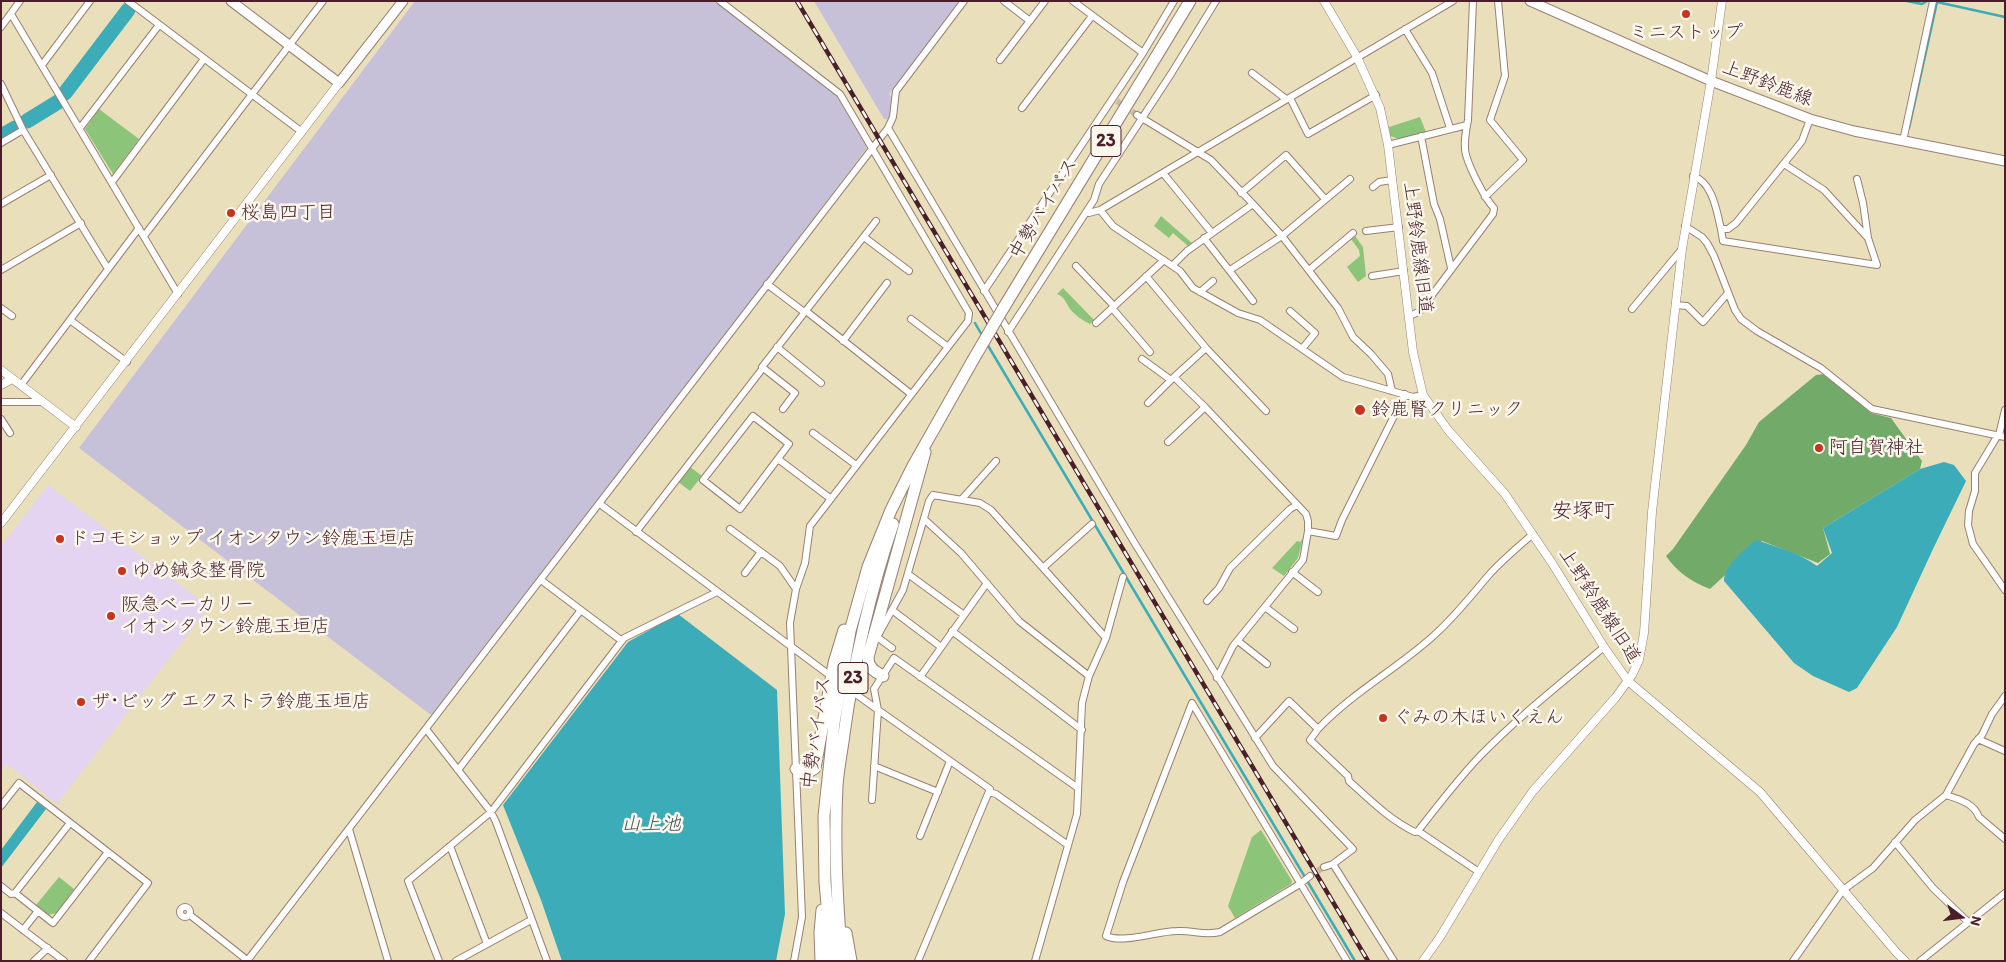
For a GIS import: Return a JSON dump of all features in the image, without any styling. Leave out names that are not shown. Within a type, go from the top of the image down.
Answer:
[{"type":"highway","name":"中勢バイパス","points":[[832,961],[824,882],[824,816],[833,732],[850,631],[864,582],[891,510],[912,466],[1004,307],[1190,1]]},
{"type":"highway","name":"中勢バイパス","points":[[842,961],[836,872],[837,786],[860,640],[878,568],[898,512],[944,410]]},
{"type":"highway","points":[[883,676],[872,669],[868,664],[868,658],[926,450]]},
{"type":"highway","points":[[796,769],[807,773],[815,768],[834,664],[849,618],[864,582]]},
{"type":"highway","points":[[836,872],[851,961]]},
{"type":"highway","points":[[821,961],[820,932],[824,882]]},
{"type":"main road","points":[[231,1],[339,83],[403,1]]},
{"type":"main road","name":"上野鈴鹿線","points":[[1530,1],[1711,80],[1810,118],[1854,131],[2005,161]]},
{"type":"street","points":[[1,27],[20,1]]},
{"type":"street","points":[[42,65],[90,1]]},
{"type":"street","points":[[128,1],[302,132]]},
{"type":"street","points":[[144,236],[322,1]]},
{"type":"street","points":[[720,1],[840,94],[873,147],[969,313],[968,322],[810,526],[806,562],[796,589],[790,623],[802,917],[794,961]]},
{"type":"street","points":[[190,915],[247,960],[888,128],[894,111],[896,91],[964,1]]},
{"type":"street","points":[[1004,1],[1030,21]]},
{"type":"street","points":[[1000,60],[1045,1]]},
{"type":"street","points":[[1073,1],[1143,53]]},
{"type":"street","points":[[984,291],[1114,100],[1174,1]]},
{"type":"street","points":[[1008,332],[1094,200],[1099,184],[1140,116],[1216,1]]},
{"type":"street","name":"上野鈴鹿線旧道","points":[[1324,1],[1357,57],[1376,95],[1388,145],[1414,352],[1423,395],[1448,430],[1506,494],[1584,612],[1604,647],[1628,681],[1760,792],[1905,961]]},
{"type":"street","points":[[1086,212],[1100,210],[1453,1]]},
{"type":"street","points":[[1410,316],[1420,311],[1493,214],[1494,208],[1485,197],[1466,155],[1465,138],[1473,1]]},
{"type":"street","points":[[1485,197],[1523,160],[1490,120],[1505,76],[1498,1]]},
{"type":"street","points":[[1423,961],[1440,937],[1499,839],[1533,791],[1628,681],[1639,660],[1644,633],[1652,512],[1682,249],[1693,176],[1711,80],[1722,1]]},
{"type":"street","points":[[1902,141],[1933,1]]},
{"type":"street","points":[[11,14],[178,294]]},
{"type":"street","points":[[1022,108],[1092,16]]},
{"type":"street","points":[[80,128],[159,25]]},
{"type":"street","points":[[1405,29],[1432,73],[1450,128]]},
{"type":"street","points":[[112,182],[204,59]]},
{"type":"street","points":[[1252,74],[1288,99],[1308,134],[1376,95]]},
{"type":"street","points":[[2,518],[127,362],[339,83]]},
{"type":"street","points":[[1,84],[23,130],[108,269]]},
{"type":"street","points":[[1140,116],[1211,160],[1241,194],[1253,204],[1282,236],[1338,308],[1353,337],[1388,374],[1392,391]]},
{"type":"street","points":[[1721,229],[1728,229],[1736,224],[1802,141],[1810,118]]},
{"type":"street","points":[[1388,145],[1467,124]]},
{"type":"street","points":[[888,128],[1008,332],[1217,678],[1273,766],[1353,849],[1333,864],[1324,867]]},
{"type":"street","points":[[1,143],[23,130]]},
{"type":"street","points":[[1421,136],[1434,204],[1440,219],[1451,268]]},
{"type":"street","points":[[1241,194],[1286,155],[1325,199]]},
{"type":"street","points":[[1784,164],[1824,190],[1868,238]]},
{"type":"street","points":[[1163,173],[1212,233]]},
{"type":"street","points":[[1,204],[51,175]]},
{"type":"street","points":[[1693,176],[1703,182],[1708,189],[1713,200],[1723,241],[1877,265],[1868,238],[1857,179]]},
{"type":"street","points":[[1230,270],[1282,236],[1350,179]]},
{"type":"street","points":[[1373,187],[1379,182],[1392,180]]},
{"type":"street","points":[[1173,265],[1204,238],[1253,204]]},
{"type":"street","points":[[1100,210],[1113,226],[1173,265],[1193,288],[1238,313],[1260,320],[1343,378],[1413,397],[1423,395]]},
{"type":"street","points":[[636,532],[876,221]]},
{"type":"street","points":[[1,270],[81,223]]},
{"type":"street","points":[[1685,226],[1702,237],[1707,243],[1741,319],[1757,331],[1821,368],[1872,409],[2001,436]]},
{"type":"street","points":[[1366,231],[1399,227]]},
{"type":"street","points":[[21,385],[139,228]]},
{"type":"street","points":[[1309,270],[1353,233]]},
{"type":"street","points":[[864,237],[909,271]]},
{"type":"street","points":[[1204,238],[1254,301]]},
{"type":"street","points":[[1632,309],[1682,249]]},
{"type":"street","points":[[1096,323],[1164,260]]},
{"type":"street","points":[[1076,266],[1150,352]]},
{"type":"street","points":[[1372,276],[1404,271]]},
{"type":"street","points":[[1146,276],[1206,348],[1266,411]]},
{"type":"street","points":[[1200,292],[1213,280]]},
{"type":"street","points":[[843,341],[887,283]]},
{"type":"street","points":[[767,284],[912,394]]},
{"type":"street","points":[[1675,305],[1687,306],[1703,322],[1728,293]]},
{"type":"street","points":[[1,308],[12,316]]},
{"type":"street","points":[[1290,311],[1315,333],[1302,349]]},
{"type":"street","points":[[911,319],[948,347]]},
{"type":"street","points":[[70,320],[127,362]]},
{"type":"street","points":[[777,347],[821,384]]},
{"type":"street","points":[[1148,403],[1206,348]]},
{"type":"street","points":[[1142,359],[1155,370],[1173,378],[1205,406],[1306,514],[1308,521],[1303,560],[1233,646],[1217,678]]},
{"type":"street","points":[[763,368],[796,393],[783,409]]},
{"type":"street","points":[[1,370],[76,427]]},
{"type":"street","points":[[1,385],[12,379]]},
{"type":"street","points":[[1308,531],[1336,536],[1342,520],[1405,394]]},
{"type":"street","points":[[1,402],[43,402]]},
{"type":"street","points":[[1168,442],[1205,406]]},
{"type":"street","points":[[2005,410],[2001,436],[1975,473],[1975,491],[1969,511],[1968,526],[1973,544],[2005,590]]},
{"type":"street","points":[[753,416],[789,444],[778,459],[740,509],[703,480],[753,416]]},
{"type":"street","points":[[1,420],[10,433]]},
{"type":"street","points":[[813,433],[856,465]]},
{"type":"street","points":[[778,459],[831,499]]},
{"type":"street","points":[[962,499],[996,461]]},
{"type":"street","points":[[892,648],[877,637],[903,590],[928,501],[933,495],[980,503],[990,510],[1044,567],[1106,638]]},
{"type":"street","points":[[600,504],[828,674]]},
{"type":"street","points":[[1207,601],[1219,588],[1230,568],[1290,509],[1297,505]]},
{"type":"street","points":[[924,519],[961,553],[1019,621],[1088,676]]},
{"type":"street","points":[[1044,567],[1092,524]]},
{"type":"street","points":[[730,529],[780,566],[796,589]]},
{"type":"street","points":[[1479,872],[1418,831],[1415,832],[1409,829],[1389,816],[1349,780],[1348,776],[1310,740],[1338,708],[1435,635],[1470,599],[1489,576],[1533,534]]},
{"type":"street","points":[[745,573],[761,552]]},
{"type":"street","points":[[1292,572],[1318,592]]},
{"type":"street","points":[[908,574],[964,615]]},
{"type":"street","points":[[1035,961],[1077,814],[1082,703],[1088,676],[1106,638],[1123,577]]},
{"type":"street","points":[[541,580],[622,641]]},
{"type":"street","points":[[920,677],[987,583]]},
{"type":"street","points":[[439,961],[408,881],[491,812],[624,638],[717,592]]},
{"type":"street","points":[[1265,607],[1294,629]]},
{"type":"street","points":[[458,770],[581,610]]},
{"type":"street","points":[[892,610],[941,647]]},
{"type":"street","points":[[952,631],[1082,730]]},
{"type":"street","points":[[1238,641],[1267,664]]},
{"type":"street","points":[[1418,831],[1481,755],[1604,647]]},
{"type":"street","points":[[872,800],[878,710],[874,689],[894,658],[1078,788]]},
{"type":"street","points":[[857,695],[990,789],[918,961]]},
{"type":"street","points":[[1794,961],[1843,890],[1873,868],[1915,820],[1946,795],[1992,714],[2005,696]]},
{"type":"street","points":[[1256,738],[1289,701],[1318,729]]},
{"type":"street","points":[[1305,879],[1220,932],[1207,935],[1168,931],[1117,939],[1106,936],[1123,882],[1192,703],[1305,879],[1347,961]]},
{"type":"street","points":[[426,728],[491,812],[547,961]]},
{"type":"street","points":[[1978,739],[2005,751]]},
{"type":"street","points":[[920,836],[950,761]]},
{"type":"street","points":[[874,766],[938,792]]},
{"type":"street","points":[[1,806],[19,783],[148,883],[89,961]]},
{"type":"street","points":[[989,792],[996,794],[1068,845]]},
{"type":"street","points":[[1946,795],[1965,802],[1978,813],[1979,817],[2005,838]]},
{"type":"street","points":[[15,893],[70,823]]},
{"type":"street","points":[[349,829],[388,961]]},
{"type":"street","points":[[1895,842],[1933,888],[1968,922]]},
{"type":"street","points":[[450,846],[487,944]]},
{"type":"street","points":[[1,886],[11,894],[15,893],[53,923],[108,852]]},
{"type":"street","points":[[1333,864],[1394,961]]},
{"type":"street","points":[[1920,961],[2005,893]]},
{"type":"street","points":[[23,930],[38,911]]},
{"type":"street","points":[[1,913],[64,961]]},
{"type":"street","points":[[456,961],[531,920]]},
{"type":"street","points":[[34,961],[48,948]]},
{"type":"shaded area","points":[[415,1],[714,1],[839,98],[866,144],[866,149],[765,282],[431,715],[79,448]]},
{"type":"shaded area","points":[[814,1],[961,1],[889,94],[892,98],[890,118],[884,119]]},
{"type":"shaded area","points":[[48,485],[209,607],[57,804],[7,764],[1,771],[1,546]]},
{"type":"green space","points":[[99,109],[139,139],[113,174],[85,129]]},
{"type":"green space","points":[[1420,117],[1426,132],[1399,139],[1390,136],[1389,127]]},
{"type":"green space","points":[[1161,216],[1192,243],[1188,246],[1173,233],[1169,238],[1154,226]]},
{"type":"green space","points":[[1355,236],[1363,247],[1366,276],[1358,282],[1347,267],[1360,256],[1359,250],[1351,239]]},
{"type":"green space","points":[[1063,288],[1094,320],[1090,324],[1075,314],[1064,298],[1057,294]]},
{"type":"green space","points":[[1825,374],[1871,413],[1891,418],[1922,461],[1920,469],[1823,528],[1830,554],[1818,563],[1762,541],[1710,589],[1691,580],[1680,572],[1666,556],[1673,549],[1746,445],[1759,422],[1816,375]]},
{"type":"green space","points":[[689,466],[702,476],[690,491],[677,481]]},
{"type":"green space","points":[[1303,538],[1298,558],[1284,576],[1272,568],[1297,541],[1300,542]]},
{"type":"green space","points":[[1261,830],[1292,881],[1291,884],[1235,918],[1228,906],[1252,837]]},
{"type":"green space","points":[[59,877],[74,889],[57,913],[48,915],[36,905]]},
{"type":"water","points":[[1944,462],[1954,465],[1966,481],[1897,627],[1857,688],[1849,692],[1813,676],[1794,663],[1724,581],[1727,570],[1736,558],[1756,540],[1796,554],[1817,566],[1832,553],[1823,528],[1920,469]]},
{"type":"water","name":"山上池","points":[[678,614],[777,690],[785,914],[776,961],[562,961],[541,900],[503,805],[628,642]]},
{"type":"water","points":[[37,802],[46,809],[1,868],[1,850]]},
{"type":"waterway","points":[[1907,1],[1922,4],[1927,1]]},
{"type":"waterway","points":[[1937,2],[2005,17]]},
{"type":"waterway","points":[[1909,128],[1937,2]]},
{"type":"waterway","points":[[65,93],[128,10]]},
{"type":"waterway","points":[[27,121],[58,102]]},
{"type":"waterway","points":[[1,136],[15,128]]},
{"type":"waterway","points":[[975,323],[983,337]]},
{"type":"waterway","points":[[987,344],[1355,961]]},
{"type":"tunnel","points":[[1117,101],[1137,115]]},
{"type":"tunnel","points":[[1310,876],[1324,867]]},
{"type":"railway","points":[[797,1],[1368,961]]},
{"type":"place","name":"ミニストップ","points":[[1686,14]]},
{"type":"place","name":"桜島四丁目","points":[[231,213]]},
{"type":"place","name":"鈴鹿腎クリニック","points":[[1360,410]]},
{"type":"place","name":"阿自賀神社","points":[[1819,448]]},
{"type":"place","name":"ドコモショップ イオンタウン鈴鹿玉垣店","points":[[60,539]]},
{"type":"place","name":"ゆめ鍼灸整骨院","points":[[122,571]]},
{"type":"place","name":"阪急ベーカリー イオンタウン鈴鹿玉垣店","points":[[111,616]]},
{"type":"place","name":"ザ･ビッグ エクストラ鈴鹿玉垣店","points":[[81,702]]},
{"type":"place","name":"ぐみの木ほいくえん","points":[[1383,718]]},
{"type":"district","name":"安塚町","points":[[1583,512]]}]
